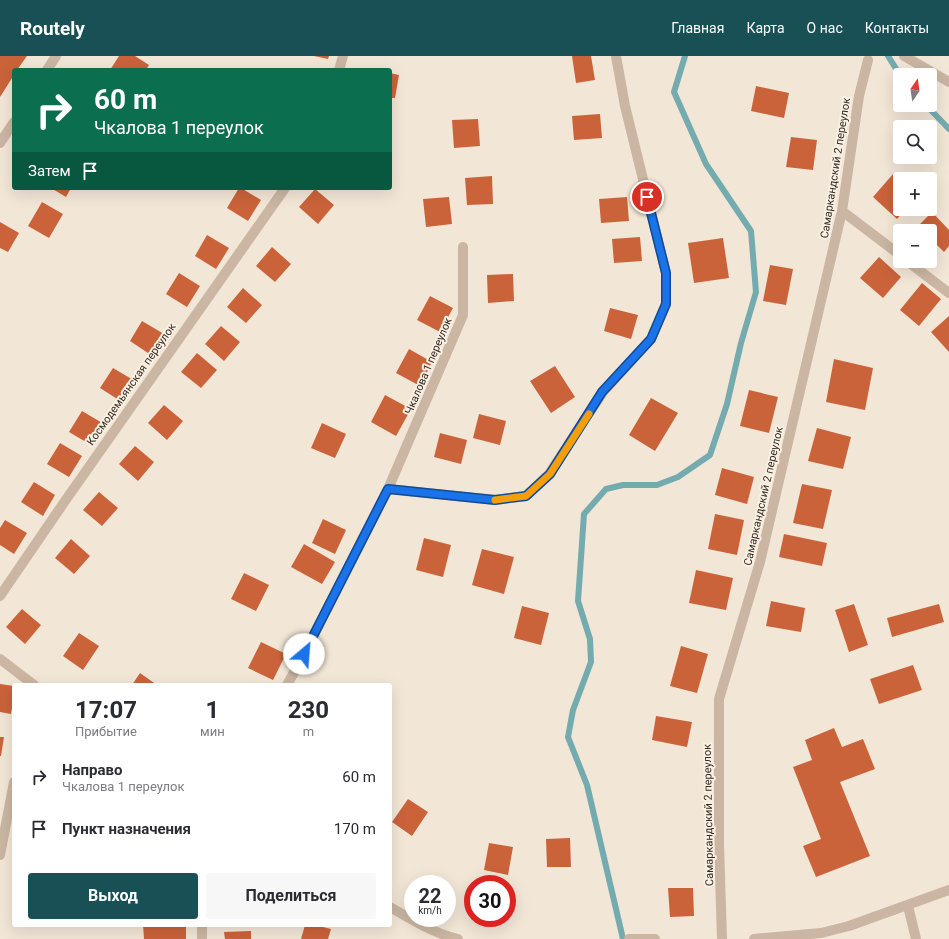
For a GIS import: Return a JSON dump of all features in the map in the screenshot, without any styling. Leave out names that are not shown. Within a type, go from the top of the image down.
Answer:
[{"type":"street","points":[[48,68],[56,56]]},
{"type":"street","points":[[340,68],[344,56]]},
{"type":"street","points":[[388,489],[495,500],[526,496],[550,474],[602,392],[651,339],[666,304],[666,273],[625,106],[616,56]]},
{"type":"street","points":[[904,56],[949,82]]},
{"type":"street","name":"Самаркандский 2 переулок","points":[[722,939],[719,845],[719,699],[760,562],[842,211],[859,96],[868,60]]},
{"type":"street","points":[[0,143],[12,125]]},
{"type":"street","name":"Космодемьянская переулок","points":[[0,596],[78,482],[284,190]]},
{"type":"street","points":[[842,211],[893,250]]},
{"type":"street","name":"Чкалова 1 переулок","points":[[287,683],[304,654],[388,489],[463,315],[463,247]]},
{"type":"street","points":[[916,268],[949,293]]},
{"type":"street","points":[[0,659],[31,683]]},
{"type":"street","points":[[0,855],[12,792]]},
{"type":"street","points":[[754,939],[821,933],[849,926],[949,890]]},
{"type":"street","points":[[908,906],[916,939]]},
{"type":"street","points":[[392,908],[441,935],[458,939]]},
{"type":"street","points":[[202,927],[202,939]]},
{"type":"street","points":[[634,939],[655,939]]},
{"type":"building","points":[[0,56],[27,56],[18,68],[12,68],[12,78],[0,97]]},
{"type":"building","points":[[119,56],[135,56],[149,65],[147,68],[111,68]]},
{"type":"building","points":[[314,56],[329,56],[328,59]]},
{"type":"building","points":[[572,56],[591,56],[595,80],[576,83]]},
{"type":"building","points":[[392,73],[399,75],[395,98],[392,98]]},
{"type":"building","points":[[756,86],[789,93],[784,118],[751,111]]},
{"type":"building","points":[[600,114],[602,138],[574,140],[572,116]]},
{"type":"building","points":[[478,119],[480,146],[454,148],[452,120]]},
{"type":"building","points":[[791,137],[817,140],[813,170],[786,167]]},
{"type":"building","points":[[893,174],[893,215],[873,197]]},
{"type":"building","points":[[492,176],[493,204],[467,205],[465,178]]},
{"type":"building","points":[[54,190],[70,190],[66,197]]},
{"type":"building","points":[[238,190],[244,190],[261,200],[248,221],[227,208]]},
{"type":"building","points":[[314,190],[316,190],[334,205],[318,224],[299,207]]},
{"type":"building","points":[[449,197],[452,224],[426,227],[423,199]]},
{"type":"building","points":[[627,197],[629,221],[601,223],[599,199]]},
{"type":"building","points":[[42,202],[63,214],[49,238],[28,226]]},
{"type":"building","points":[[928,216],[936,216],[949,230],[949,246],[944,252],[937,245],[937,224],[920,224]]},
{"type":"building","points":[[0,222],[19,233],[8,252],[0,248]]},
{"type":"building","points":[[207,235],[229,248],[216,269],[195,256]]},
{"type":"building","points":[[640,237],[642,261],[614,263],[612,239]]},
{"type":"building","points":[[723,238],[729,278],[694,283],[688,243]]},
{"type":"building","points":[[272,247],[291,264],[275,282],[256,266]]},
{"type":"building","points":[[879,257],[901,277],[883,298],[860,278]]},
{"type":"building","points":[[770,265],[793,269],[786,305],[763,301]]},
{"type":"building","points":[[179,273],[200,286],[187,307],[166,294]]},
{"type":"building","points":[[513,274],[514,301],[488,303],[487,275]]},
{"type":"building","points":[[922,283],[941,299],[919,326],[900,310]]},
{"type":"building","points":[[243,288],[262,305],[246,323],[227,307]]},
{"type":"building","points":[[430,296],[453,308],[440,332],[417,320]]},
{"type":"building","points":[[610,308],[638,315],[631,339],[604,331]]},
{"type":"building","points":[[949,316],[949,352],[931,332]]},
{"type":"building","points":[[142,321],[164,334],[151,355],[130,341]]},
{"type":"building","points":[[221,326],[240,342],[224,361],[205,344]]},
{"type":"building","points":[[409,349],[432,362],[420,386],[396,373]]},
{"type":"building","points":[[197,353],[217,370],[201,388],[181,372]]},
{"type":"building","points":[[834,359],[873,368],[865,410],[826,402]]},
{"type":"building","points":[[555,366],[575,397],[551,413],[530,381]]},
{"type":"building","points":[[113,368],[135,381],[122,402],[100,388]]},
{"type":"building","points":[[749,390],[778,397],[769,433],[740,426]]},
{"type":"building","points":[[385,395],[411,409],[396,436],[371,422]]},
{"type":"building","points":[[651,398],[678,413],[655,451],[629,435]]},
{"type":"building","points":[[164,405],[183,421],[167,440],[148,423]]},
{"type":"building","points":[[82,411],[104,424],[91,445],[69,432]]},
{"type":"building","points":[[479,414],[506,421],[500,445],[473,438]]},
{"type":"building","points":[[322,423],[346,434],[335,458],[311,448]]},
{"type":"building","points":[[817,428],[851,437],[843,469],[808,461]]},
{"type":"building","points":[[440,433],[467,440],[461,464],[434,457]]},
{"type":"building","points":[[60,443],[82,456],[69,477],[47,464]]},
{"type":"building","points":[[135,446],[154,462],[138,481],[119,464]]},
{"type":"building","points":[[722,468],[754,477],[747,504],[715,495]]},
{"type":"building","points":[[34,482],[55,495],[43,516],[21,502]]},
{"type":"building","points":[[802,484],[832,490],[823,529],[793,523]]},
{"type":"building","points":[[99,492],[118,508],[102,526],[83,510]]},
{"type":"building","points":[[715,514],[744,520],[737,555],[708,549]]},
{"type":"building","points":[[323,519],[346,530],[335,554],[312,543]]},
{"type":"building","points":[[5,520],[27,533],[14,554],[0,545],[0,528]]},
{"type":"building","points":[[784,534],[827,543],[822,566],[779,557]]},
{"type":"building","points":[[424,538],[451,545],[443,577],[416,570]]},
{"type":"building","points":[[71,539],[90,556],[74,574],[55,558]]},
{"type":"building","points":[[304,544],[335,562],[322,584],[291,567]]},
{"type":"building","points":[[482,549],[514,557],[504,594],[472,585]]},
{"type":"building","points":[[696,570],[733,578],[726,610],[689,603]]},
{"type":"building","points":[[244,573],[269,585],[256,611],[231,599]]},
{"type":"building","points":[[771,601],[805,608],[801,632],[766,626]]},
{"type":"building","points":[[854,604],[868,645],[849,652],[835,610]]},
{"type":"building","points":[[939,604],[944,622],[892,637],[887,618]]},
{"type":"building","points":[[522,606],[549,613],[541,645],[514,638]]},
{"type":"building","points":[[22,609],[41,625],[25,644],[6,627]]},
{"type":"building","points":[[79,633],[99,646],[83,670],[63,656]]},
{"type":"building","points":[[261,642],[286,654],[273,680],[248,668]]},
{"type":"building","points":[[681,646],[708,654],[697,693],[670,686]]},
{"type":"building","points":[[913,665],[922,690],[879,704],[870,679]]},
{"type":"building","points":[[140,673],[154,683],[133,683]]},
{"type":"building","points":[[0,684],[12,686],[11,714],[0,712]]},
{"type":"building","points":[[656,716],[692,722],[687,747],[652,740]]},
{"type":"building","points":[[834,728],[842,747],[863,739],[875,769],[840,782],[870,856],[816,877],[803,846],[821,839],[793,767],[812,760],[805,740]]},
{"type":"building","points":[[0,737],[4,737],[1,756],[0,756]]},
{"type":"building","points":[[408,799],[428,812],[412,836],[392,822]]},
{"type":"building","points":[[570,838],[571,867],[547,867],[546,839]]},
{"type":"building","points":[[489,843],[513,847],[508,875],[484,870]]},
{"type":"building","points":[[668,888],[693,888],[694,916],[670,917]]},
{"type":"building","points":[[143,927],[186,927],[186,939],[144,939]]},
{"type":"building","points":[[304,927],[323,927],[331,929],[328,939],[301,939]]},
{"type":"building","points":[[251,931],[251,939],[225,939],[224,932]]},
{"type":"waterway","points":[[623,939],[587,785],[568,737],[573,710],[591,662],[590,639],[578,601],[584,514],[606,489],[623,485],[657,485],[678,477],[710,455],[727,404],[741,343],[756,292],[751,231],[706,164],[674,92],[685,56]]},
{"type":"waterway","points":[[888,56],[896,68]]},
{"type":"waterway","points":[[933,112],[949,129]]},
{"type":"slow traffic","points":[[495,500],[526,496],[550,474],[589,414]]},
{"type":"route","points":[[304,654],[388,489],[495,500],[526,496],[550,474],[602,392],[651,339],[666,304],[666,273],[647,197]]}]
